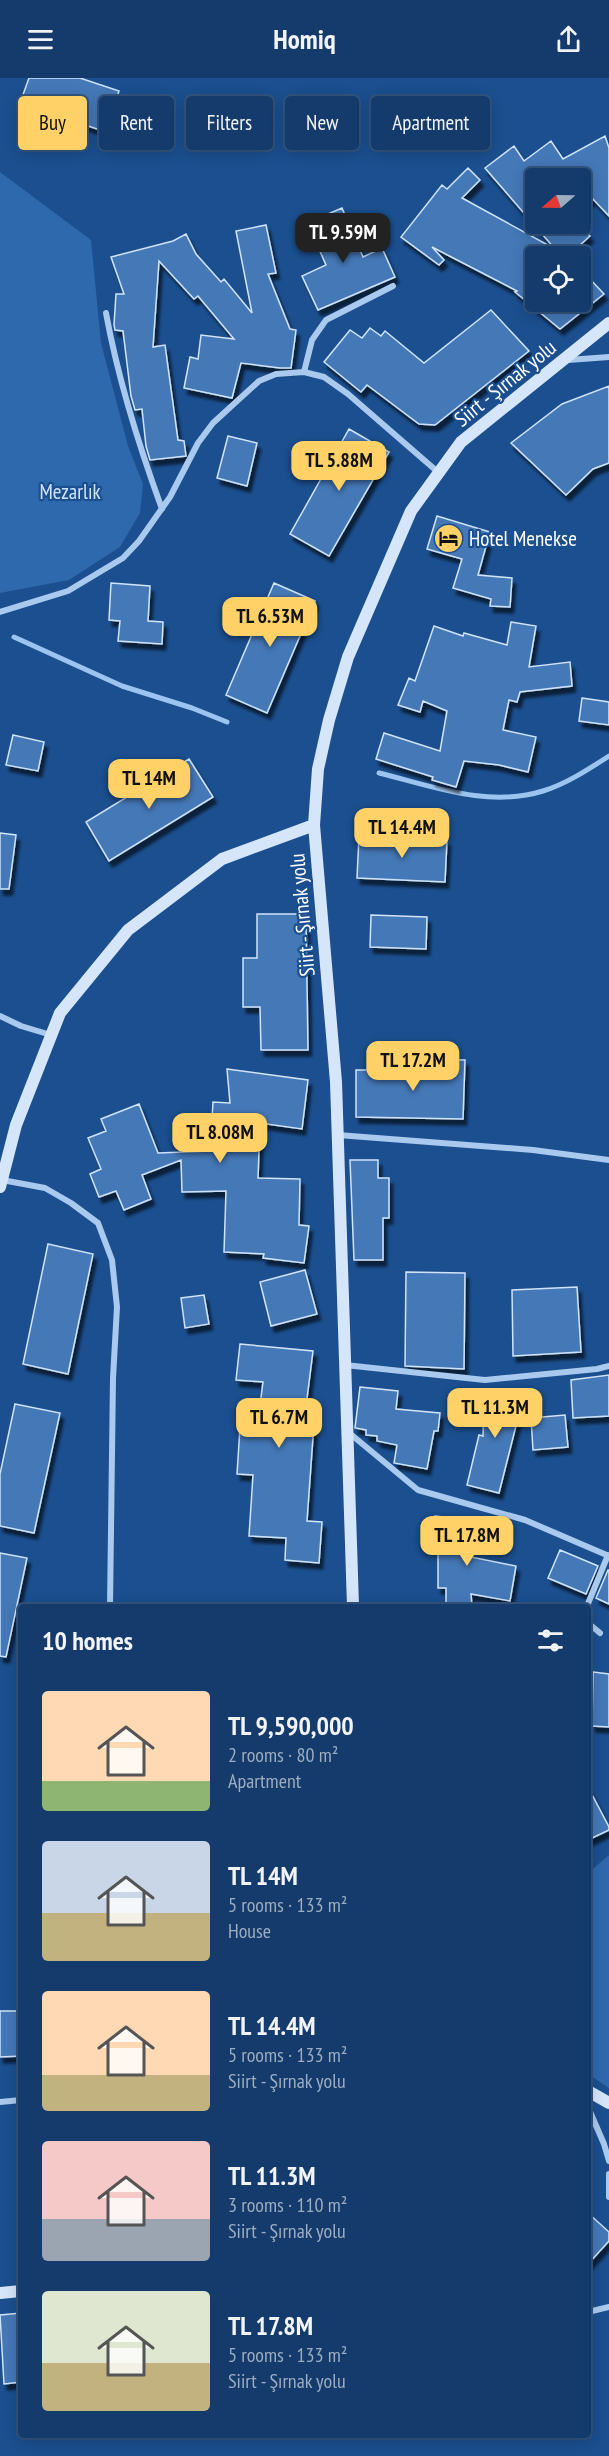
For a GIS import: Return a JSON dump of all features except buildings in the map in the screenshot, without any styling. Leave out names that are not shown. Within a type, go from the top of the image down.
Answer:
[{"type":"street","points":[[304,372],[312,340],[326,320],[393,286]]},
{"type":"street","points":[[106,313],[112,348],[127,401],[162,509]]},
{"type":"street","name":"Siirt - Şırnak yolu","points":[[353,1604],[336,1082],[314,825],[318,769],[329,720],[348,657],[411,511],[462,442],[609,323]]},
{"type":"street","points":[[564,360],[609,357]]},
{"type":"street","points":[[0,612],[68,591],[123,558],[139,541],[171,497],[198,443],[234,402],[258,381],[276,374],[304,372],[324,377],[348,394],[440,473]]},
{"type":"street","points":[[110,1604],[113,1389],[117,1307],[112,1260],[98,1223],[89,1216],[45,1188],[1,1183],[16,1125],[60,1013],[128,930],[222,859],[314,825]]},
{"type":"street","points":[[0,1016],[21,1026],[51,1035]]},
{"type":"street","points":[[337,1136],[532,1150],[609,1160]]},
{"type":"street","points":[[345,1365],[485,1380],[609,1366]]},
{"type":"street","points":[[348,1432],[418,1490],[525,1520],[608,1555],[588,1604]]},
{"type":"street","points":[[591,1626],[600,1633]]},
{"type":"street","points":[[591,2093],[609,2103]]},
{"type":"street","points":[[0,2102],[18,2100]]},
{"type":"street","points":[[591,2114],[609,2161]]},
{"type":"street","points":[[609,2174],[609,2197]]},
{"type":"street","points":[[0,2293],[18,2291]]},
{"type":"street","points":[[591,2311],[609,2307]]},
{"type":"green space","name":"Mezarlık","points":[[0,172],[91,240],[101,343],[128,446],[143,484],[140,513],[120,547],[69,580],[0,593]]},
{"type":"green space","points":[[609,1855],[609,2088],[591,2076],[591,1870]]},
{"type":"waterway","points":[[14,637],[122,686],[192,708],[227,722]]},
{"type":"waterway","points":[[379,773],[460,793],[481,796],[522,796],[552,788],[609,756]]},
{"type":"place","name":"Hotel Menekse","points":[[448,538]]}]
